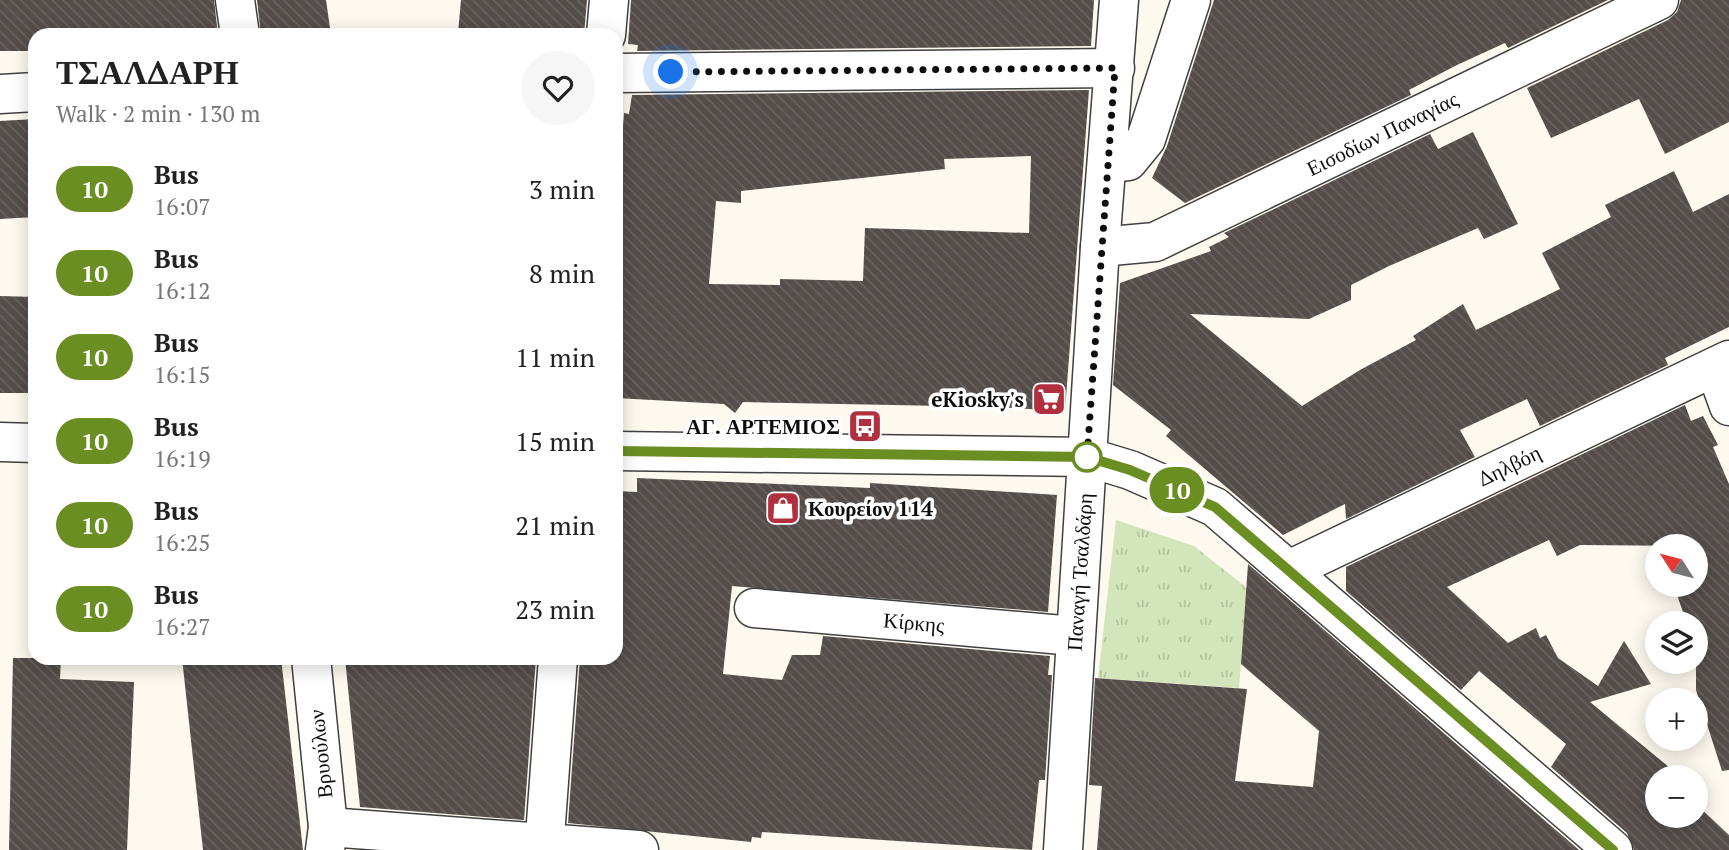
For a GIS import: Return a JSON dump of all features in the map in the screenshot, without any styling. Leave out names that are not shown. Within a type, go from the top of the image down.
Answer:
[{"type":"street","points":[[235,0],[239,28]]},
{"type":"street","points":[[607,28],[609,0]]},
{"type":"street","name":"Παναγή Τσαλδάρη","points":[[1063,850],[1074,636],[1119,0]]},
{"type":"street","points":[[1107,163],[1128,162],[1146,139],[1191,0]]},
{"type":"street","name":"Εισοδίων Παναγίας","points":[[1100,247],[1155,242],[1659,0]]},
{"type":"street","points":[[623,73],[1115,68]]},
{"type":"street","points":[[0,94],[28,92]]},
{"type":"street","points":[[1722,363],[1729,407]]},
{"type":"street","name":"Δηλβόη","points":[[1289,570],[1722,363]]},
{"type":"street","points":[[0,442],[28,443]]},
{"type":"street","points":[[623,451],[1087,457],[1130,470],[1215,507],[1613,850]]},
{"type":"street","name":"Κίρκης","points":[[754,608],[1074,636]]},
{"type":"street","name":"Βρυούλων","points":[[312,665],[326,839]]},
{"type":"street","points":[[544,846],[557,665]]},
{"type":"street","points":[[326,839],[639,850]]},
{"type":"green space","points":[[1116,520],[1194,546],[1247,588],[1239,688],[1098,678]]},
{"type":"building","points":[[0,0],[214,0],[217,28],[28,28],[28,51],[0,51]]},
{"type":"building","points":[[257,0],[326,0],[330,28],[260,28]]},
{"type":"building","points":[[461,0],[587,0],[585,28],[458,28]]},
{"type":"building","points":[[631,0],[1094,0],[1091,46],[637,51],[638,45],[628,44]]},
{"type":"building","points":[[1214,0],[1608,0],[1508,48],[1505,43],[1457,65],[1409,90],[1411,95],[1185,203],[1152,178],[1167,146]]},
{"type":"building","points":[[1681,0],[1729,0],[1729,122],[1665,154],[1639,99],[1551,138],[1527,88],[1668,20],[1677,12]]},
{"type":"building","points":[[1089,90],[1065,411],[743,402],[735,413],[724,404],[623,398],[623,126],[624,113],[629,114],[632,95]],"holes":[[[1031,156],[1029,233],[865,228],[863,281],[780,279],[780,285],[709,284],[716,201],[741,203],[741,191],[945,169],[944,159]]]},
{"type":"building","points":[[28,119],[28,217],[0,219],[0,121]]},
{"type":"building","points":[[1473,132],[1518,224],[1484,239],[1478,228],[1389,266],[1351,285],[1351,300],[1309,319],[1190,314],[1302,406],[1416,340],[1413,336],[1463,304],[1476,330],[1560,289],[1542,253],[1611,217],[1605,205],[1674,171],[1693,212],[1729,194],[1729,327],[1665,358],[1668,365],[1540,426],[1527,399],[1460,430],[1475,457],[1346,519],[1345,504],[1283,535],[1166,436],[1171,430],[1113,385],[1120,283],[1211,251],[1209,247],[1229,237],[1224,233],[1430,134],[1438,149]]},
{"type":"building","points":[[0,296],[28,297],[28,393],[0,393]]},
{"type":"building","points":[[1685,405],[1691,421],[1703,416],[1718,445],[1713,447],[1729,484],[1729,770],[1722,771],[1708,727],[1708,688],[1696,688],[1696,674],[1708,674],[1708,611],[1683,611],[1678,597],[1708,597],[1708,534],[1645,534],[1645,546],[1580,545],[1557,556],[1549,540],[1447,587],[1508,643],[1536,628],[1540,638],[1546,635],[1558,658],[1598,686],[1624,641],[1651,684],[1590,702],[1645,747],[1645,751],[1649,751],[1666,765],[1645,765],[1645,828],[1708,828],[1708,815],[1729,835],[1729,850],[1634,850],[1627,833],[1551,767],[1566,744],[1479,671],[1461,690],[1346,591],[1346,567]]},
{"type":"building","points":[[637,478],[870,488],[870,483],[1057,495],[1048,612],[732,586],[723,674],[782,680],[792,655],[820,655],[823,636],[1050,656],[1048,675],[1052,675],[1045,780],[1039,780],[1032,850],[762,832],[761,838],[752,837],[751,842],[568,823],[579,665],[623,665],[623,491],[637,492]]},
{"type":"building","points":[[1248,564],[1579,850],[1097,850],[1102,786],[1089,785],[1095,678],[1247,689],[1235,781],[1313,787],[1319,731],[1241,664]]},
{"type":"building","points":[[13,658],[28,658],[28,665],[61,665],[60,679],[134,682],[127,850],[9,850]]},
{"type":"building","points":[[183,665],[282,665],[303,850],[203,850]]},
{"type":"building","points":[[346,665],[535,665],[524,820],[360,807]]},
{"type":"bus line","name":"10","points":[[623,451],[1087,457],[1130,470],[1215,507],[1613,850]]},
{"type":"place","name":"eKiosky's","points":[[1049,399]]},
{"type":"place","name":"ΑΓ. ΑΡΤΕΜΙΟΣ","points":[[865,426]]},
{"type":"place","name":"Κουρείον 114","points":[[783,508]]},
{"type":"route","points":[[671,72],[1115,68],[1100,247],[1087,457]]}]
